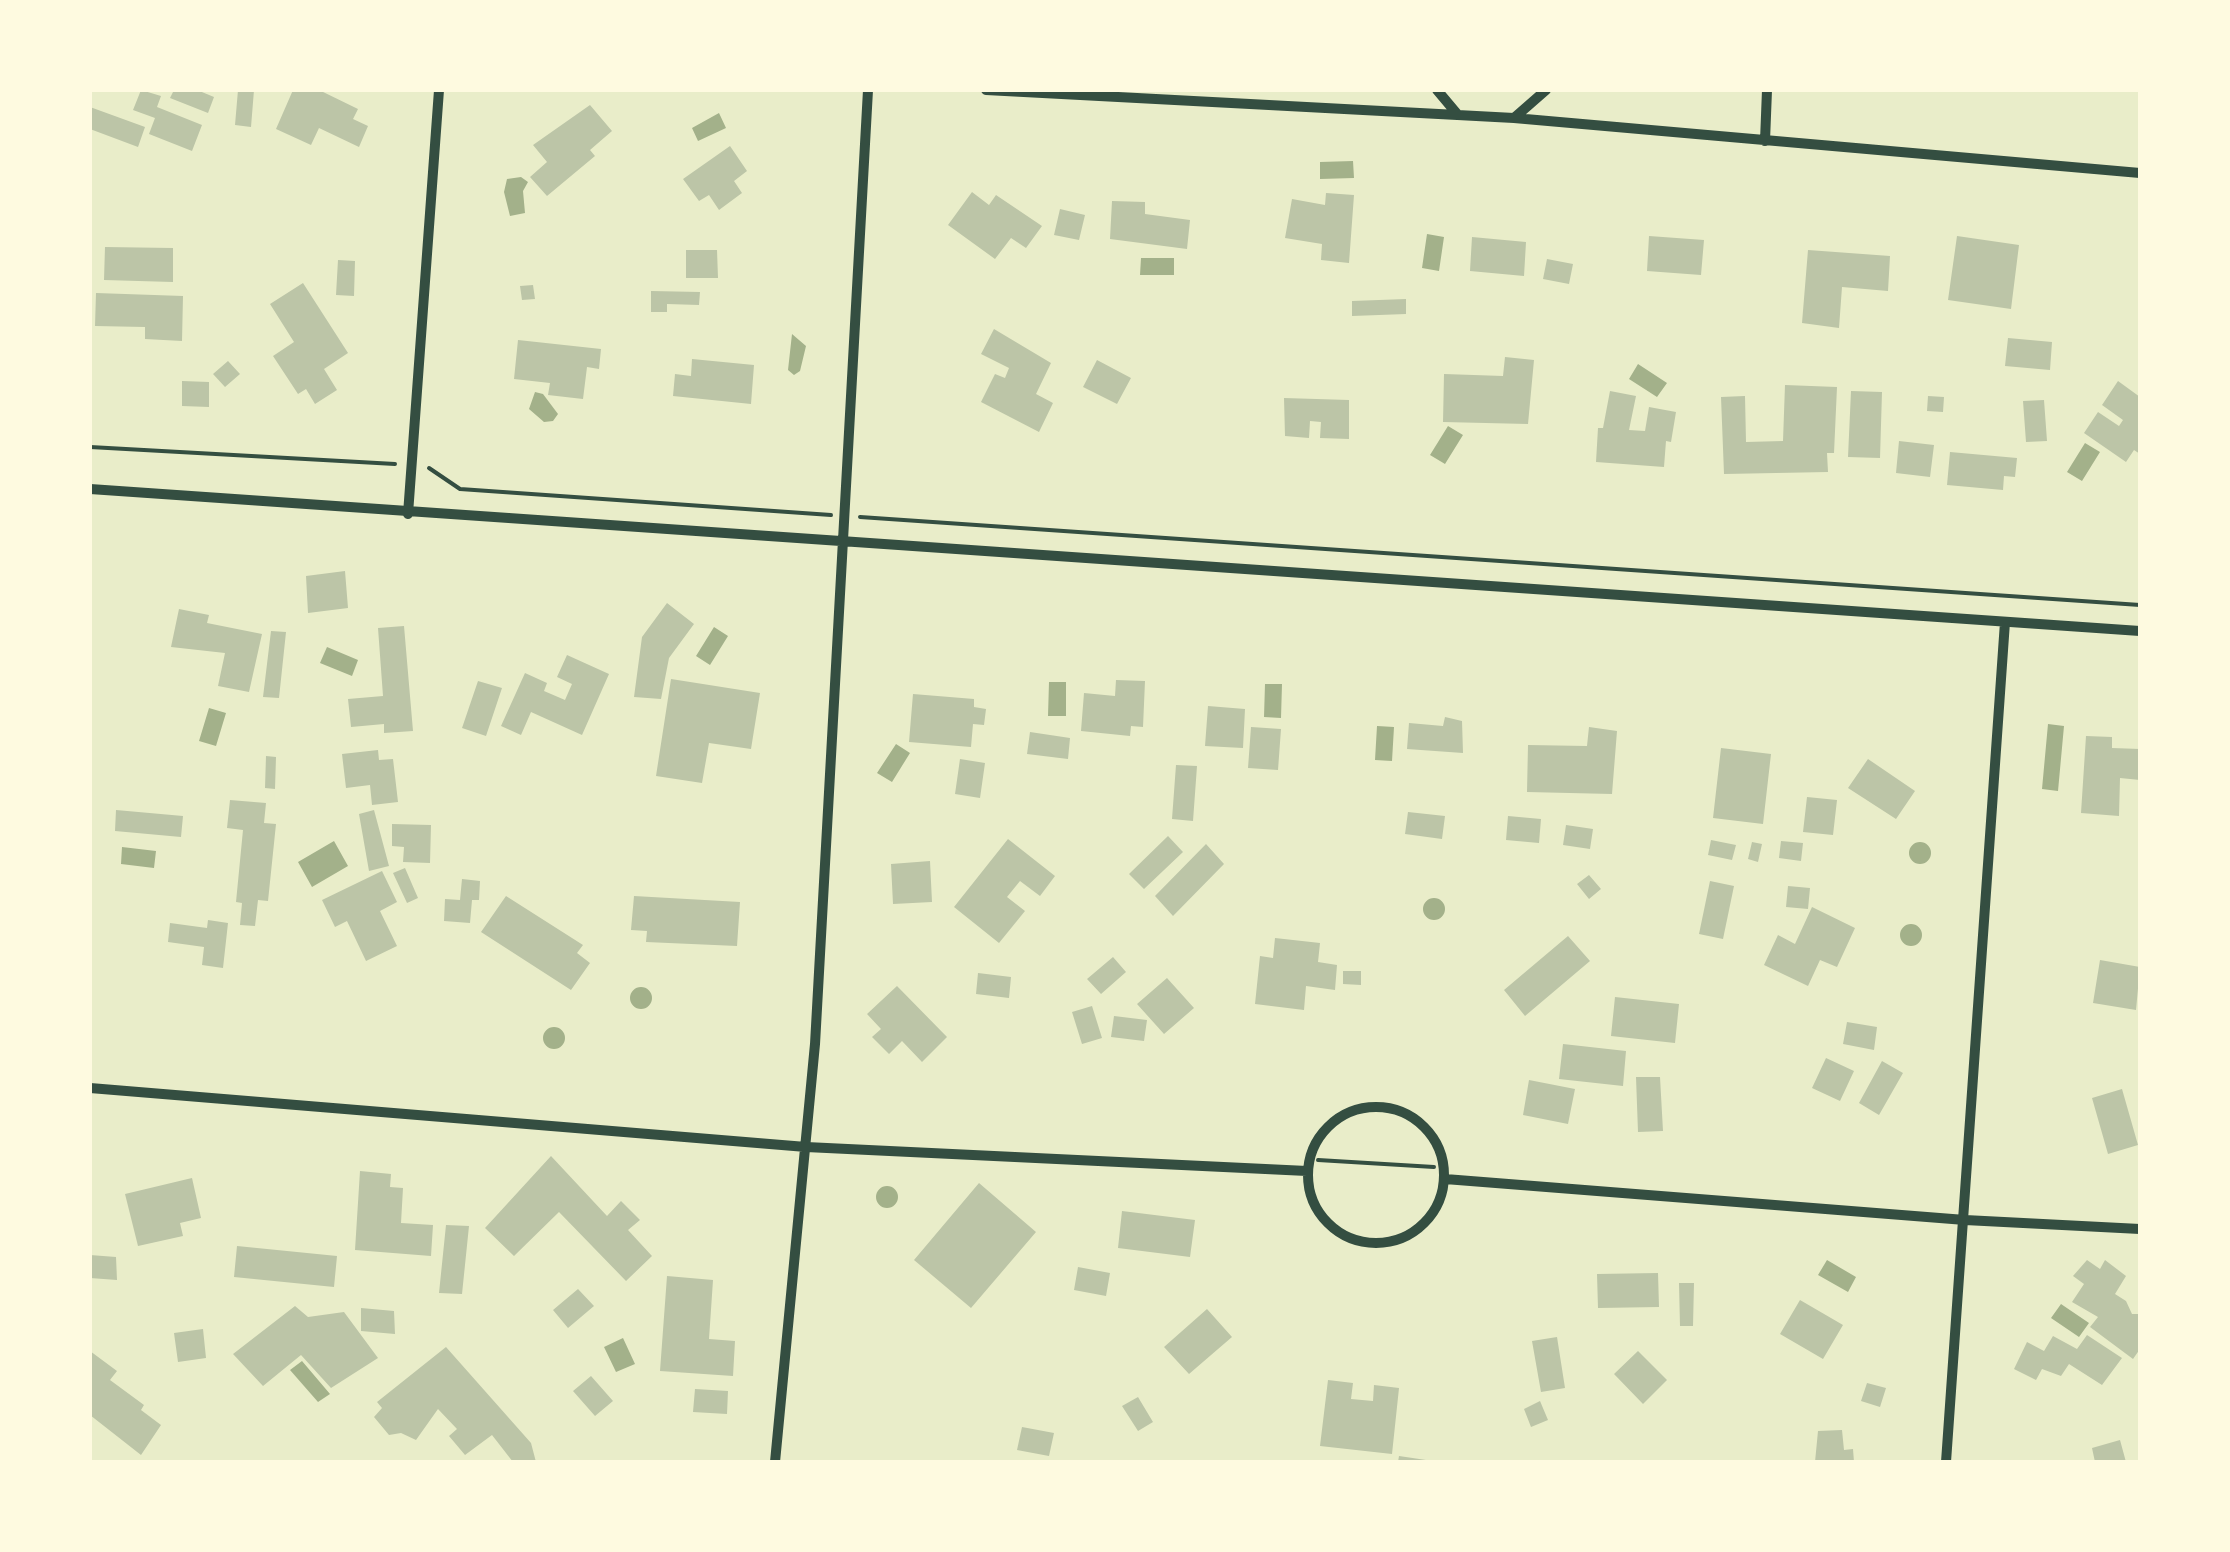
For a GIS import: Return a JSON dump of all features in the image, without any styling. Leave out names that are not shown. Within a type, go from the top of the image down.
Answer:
[{"type":"street","points":[[408,514],[439,90]]},
{"type":"street","points":[[775,1462],[806,1147],[868,90]]},
{"type":"street","points":[[986,90],[1514,118],[2140,173]]},
{"type":"street","points":[[1437,90],[1458,115]]},
{"type":"street","points":[[1514,118],[1546,90]]},
{"type":"street","points":[[1765,141],[1767,90]]},
{"type":"street","points":[[90,489],[2140,631]]},
{"type":"street","points":[[1946,1462],[2005,622]]},
{"type":"street","points":[[90,1088],[806,1147],[1308,1166]]},
{"type":"street","points":[[1380,1106],[1406,1113],[1428,1129],[1441,1153],[1444,1173],[1438,1205],[1422,1227],[1399,1240],[1372,1244],[1346,1238],[1324,1221],[1310,1198],[1308,1166],[1313,1145],[1330,1123],[1353,1110],[1380,1106]]},
{"type":"street","points":[[1444,1173],[1965,1220],[2140,1229]]},
{"type":"path","points":[[90,447],[434,468],[460,490],[2140,605]]},
{"type":"path","points":[[1308,1166],[1444,1173]]},
{"type":"shaded area","points":[[719,113],[726,128],[698,141],[692,128]]},
{"type":"shaded area","points":[[1353,161],[1354,178],[1320,179],[1320,162]]},
{"type":"shaded area","points":[[521,177],[528,182],[523,191],[525,213],[510,216],[504,192],[507,179]]},
{"type":"shaded area","points":[[1427,234],[1444,237],[1439,271],[1422,268]]},
{"type":"shaded area","points":[[1141,258],[1174,258],[1174,275],[1140,275]]},
{"type":"shaded area","points":[[792,334],[806,346],[800,371],[794,375],[788,370]]},
{"type":"shaded area","points":[[1638,364],[1667,383],[1657,397],[1629,379]]},
{"type":"shaded area","points":[[535,392],[543,394],[558,414],[553,421],[544,422],[529,409]]},
{"type":"shaded area","points":[[1448,426],[1463,435],[1445,464],[1430,455]]},
{"type":"shaded area","points":[[2085,443],[2100,452],[2082,481],[2067,472]]},
{"type":"shaded area","points":[[714,627],[728,636],[710,665],[696,656]]},
{"type":"shaded area","points":[[327,647],[358,660],[352,676],[320,663]]},
{"type":"shaded area","points":[[1049,682],[1066,682],[1066,716],[1048,716]]},
{"type":"shaded area","points":[[1265,684],[1282,684],[1281,718],[1264,717]]},
{"type":"shaded area","points":[[209,708],[226,713],[216,746],[199,741]]},
{"type":"shaded area","points":[[2048,724],[2064,726],[2058,791],[2042,789]]},
{"type":"shaded area","points":[[1377,726],[1394,727],[1392,761],[1375,760]]},
{"type":"shaded area","points":[[896,744],[910,753],[892,782],[877,773]]},
{"type":"shaded area","points":[[334,841],[348,866],[312,887],[298,862]]},
{"type":"shaded area","points":[[1920,842],[1928,845],[1928,861],[1920,864],[1912,861],[1909,853],[1912,845]]},
{"type":"shaded area","points":[[122,847],[156,851],[154,868],[121,864]]},
{"type":"shaded area","points":[[1434,898],[1442,901],[1442,917],[1434,920],[1426,917],[1423,909],[1426,901]]},
{"type":"shaded area","points":[[1911,924],[1919,927],[1919,943],[1911,946],[1903,943],[1900,935],[1903,927]]},
{"type":"shaded area","points":[[641,987],[649,990],[649,1006],[641,1009],[633,1006],[630,998],[633,990]]},
{"type":"shaded area","points":[[554,1027],[562,1030],[562,1046],[554,1049],[546,1046],[543,1038],[546,1030]]},
{"type":"shaded area","points":[[887,1186],[895,1189],[895,1205],[887,1208],[879,1205],[876,1197],[879,1189]]},
{"type":"shaded area","points":[[1827,1260],[1856,1277],[1848,1292],[1818,1275]]},
{"type":"shaded area","points":[[2061,1304],[2089,1323],[2079,1337],[2051,1318]]},
{"type":"shaded area","points":[[623,1338],[635,1364],[616,1372],[604,1347]]},
{"type":"shaded area","points":[[302,1361],[330,1394],[318,1402],[290,1370]]},
{"type":"building","points":[[141,90],[161,96],[157,107],[202,125],[192,151],[149,134],[155,118],[133,110]]},
{"type":"building","points":[[174,90],[197,90],[214,97],[208,113],[170,98]]},
{"type":"building","points":[[238,90],[254,90],[251,127],[235,125]]},
{"type":"building","points":[[293,90],[319,90],[358,109],[353,119],[368,126],[359,147],[319,128],[311,145],[276,129]]},
{"type":"building","points":[[590,105],[612,131],[590,150],[595,156],[547,196],[530,177],[547,162],[533,145]]},
{"type":"building","points":[[90,107],[145,127],[138,147],[90,129]]},
{"type":"building","points":[[730,146],[747,171],[734,181],[742,193],[719,210],[709,195],[699,201],[683,179]]},
{"type":"building","points":[[972,192],[989,205],[996,195],[1042,226],[1026,248],[1011,238],[995,259],[948,225]]},
{"type":"building","points":[[1326,193],[1354,195],[1349,263],[1321,260],[1322,244],[1285,238],[1292,199],[1325,205]]},
{"type":"building","points":[[1112,201],[1145,202],[1145,214],[1190,220],[1187,249],[1110,239]]},
{"type":"building","points":[[1060,209],[1085,215],[1079,240],[1054,235]]},
{"type":"building","points":[[1649,236],[1704,240],[1701,275],[1647,271]]},
{"type":"building","points":[[1957,236],[2019,245],[2011,309],[1948,300]]},
{"type":"building","points":[[1472,237],[1526,242],[1524,276],[1470,271]]},
{"type":"building","points":[[105,247],[173,248],[173,282],[104,280]]},
{"type":"building","points":[[686,250],[717,250],[718,278],[686,278]]},
{"type":"building","points":[[1808,250],[1890,256],[1888,291],[1842,287],[1839,328],[1802,323]]},
{"type":"building","points":[[1547,259],[1573,264],[1569,284],[1543,279]]},
{"type":"building","points":[[338,260],[355,261],[354,296],[336,295]]},
{"type":"building","points":[[303,283],[348,353],[324,369],[337,390],[315,404],[306,389],[298,394],[273,356],[294,342],[270,304]]},
{"type":"building","points":[[533,285],[535,299],[522,300],[520,286]]},
{"type":"building","points":[[651,291],[700,292],[699,305],[667,304],[667,312],[651,312]]},
{"type":"building","points":[[96,293],[183,296],[182,341],[145,339],[145,327],[95,326]]},
{"type":"building","points":[[1406,299],[1406,314],[1352,316],[1352,301]]},
{"type":"building","points":[[994,329],[1051,363],[1036,394],[1053,403],[1039,432],[981,402],[995,374],[1005,378],[1009,368],[981,354]]},
{"type":"building","points":[[2008,338],[2052,342],[2050,370],[2005,366]]},
{"type":"building","points":[[518,340],[601,349],[599,369],[587,367],[583,399],[548,395],[550,383],[514,379]]},
{"type":"building","points":[[1505,357],[1534,360],[1528,424],[1443,422],[1444,374],[1503,376]]},
{"type":"building","points":[[692,359],[754,365],[751,404],[673,396],[675,374],[691,376]]},
{"type":"building","points":[[1097,360],[1131,378],[1117,404],[1083,387]]},
{"type":"building","points":[[228,361],[240,374],[225,387],[213,374]]},
{"type":"building","points":[[182,381],[209,382],[209,407],[182,406]]},
{"type":"building","points":[[2118,381],[2140,397],[2140,454],[2134,450],[2126,462],[2084,433],[2098,412],[2119,426],[2123,420],[2102,405]]},
{"type":"building","points":[[1785,385],[1837,387],[1834,453],[1827,453],[1828,472],[1724,474],[1721,397],[1745,396],[1746,442],[1783,441]]},
{"type":"building","points":[[1610,391],[1636,396],[1629,430],[1645,431],[1649,407],[1676,412],[1671,442],[1666,441],[1664,467],[1596,462],[1598,428],[1603,428]]},
{"type":"building","points":[[1851,391],[1882,392],[1880,458],[1848,457]]},
{"type":"building","points":[[1928,396],[1944,397],[1943,412],[1927,411]]},
{"type":"building","points":[[1284,398],[1349,400],[1349,439],[1320,438],[1321,422],[1310,421],[1309,438],[1285,436]]},
{"type":"building","points":[[2044,400],[2047,441],[2026,442],[2023,401]]},
{"type":"building","points":[[1899,441],[1934,445],[1930,477],[1896,473]]},
{"type":"building","points":[[1950,452],[2017,458],[2015,477],[2004,476],[2003,490],[1947,485]]},
{"type":"building","points":[[345,571],[348,608],[308,613],[306,576]]},
{"type":"building","points":[[667,603],[694,624],[669,658],[661,699],[634,697],[642,637]]},
{"type":"building","points":[[179,609],[209,615],[207,623],[262,634],[249,692],[218,686],[225,653],[171,647]]},
{"type":"building","points":[[404,626],[413,731],[384,733],[384,724],[351,727],[348,699],[383,696],[378,628]]},
{"type":"building","points":[[271,631],[286,632],[279,698],[263,697]]},
{"type":"building","points":[[567,655],[609,674],[582,735],[531,712],[521,735],[501,726],[525,673],[547,683],[544,691],[565,700],[572,684],[557,677]]},
{"type":"building","points":[[671,679],[760,693],[751,749],[709,743],[702,783],[656,776]]},
{"type":"building","points":[[1116,680],[1145,681],[1143,727],[1131,726],[1130,736],[1081,731],[1084,693],[1115,696]]},
{"type":"building","points":[[478,681],[502,688],[486,736],[462,728]]},
{"type":"building","points":[[913,694],[974,699],[974,707],[986,709],[984,725],[973,724],[971,747],[909,742]]},
{"type":"building","points":[[1208,706],[1245,709],[1243,748],[1205,746]]},
{"type":"building","points":[[1445,717],[1462,721],[1463,753],[1407,749],[1409,723],[1443,726]]},
{"type":"building","points":[[1251,727],[1281,729],[1278,770],[1248,768]]},
{"type":"building","points":[[1589,727],[1617,731],[1612,794],[1527,792],[1528,745],[1587,746]]},
{"type":"building","points":[[1030,732],[1070,738],[1068,759],[1027,754]]},
{"type":"building","points":[[2086,736],[2112,737],[2112,748],[2140,749],[2140,780],[2120,778],[2119,816],[2081,813]]},
{"type":"building","points":[[1721,748],[1771,754],[1763,824],[1713,818]]},
{"type":"building","points":[[378,750],[379,760],[393,759],[398,802],[372,805],[370,785],[346,788],[342,754]]},
{"type":"building","points":[[266,756],[276,757],[275,789],[265,788]]},
{"type":"building","points":[[960,759],[985,763],[980,798],[955,794]]},
{"type":"building","points":[[1868,759],[1915,791],[1896,819],[1848,788]]},
{"type":"building","points":[[1176,765],[1197,766],[1193,821],[1172,819]]},
{"type":"building","points":[[1807,797],[1837,800],[1833,835],[1803,832]]},
{"type":"building","points":[[230,800],[266,803],[264,823],[276,824],[268,901],[258,900],[255,926],[240,925],[242,903],[236,902],[243,830],[227,828]]},
{"type":"building","points":[[116,810],[183,816],[181,837],[115,831]]},
{"type":"building","points":[[374,810],[389,866],[369,871],[359,814]]},
{"type":"building","points":[[1408,812],[1445,816],[1442,839],[1405,834]]},
{"type":"building","points":[[1508,816],[1541,819],[1539,843],[1506,840]]},
{"type":"building","points":[[392,824],[431,825],[430,863],[403,862],[404,847],[392,846]]},
{"type":"building","points":[[1566,825],[1593,829],[1590,849],[1563,845]]},
{"type":"building","points":[[1168,836],[1183,852],[1144,889],[1129,874]]},
{"type":"building","points":[[1008,839],[1055,876],[1040,896],[1020,881],[1007,897],[1025,911],[999,943],[954,907]]},
{"type":"building","points":[[1711,840],[1736,845],[1732,860],[1708,855]]},
{"type":"building","points":[[1781,841],[1803,843],[1801,861],[1779,858]]},
{"type":"building","points":[[1752,842],[1762,844],[1758,862],[1748,859]]},
{"type":"building","points":[[1206,844],[1224,864],[1173,916],[1155,896]]},
{"type":"building","points":[[930,861],[932,902],[893,904],[891,864]]},
{"type":"building","points":[[405,868],[418,898],[407,903],[393,873]]},
{"type":"building","points":[[382,871],[397,902],[380,911],[397,946],[366,961],[347,921],[335,927],[322,900]]},
{"type":"building","points":[[1589,875],[1601,889],[1589,899],[1577,884]]},
{"type":"building","points":[[462,879],[480,881],[479,900],[472,900],[470,923],[444,921],[445,899],[460,900]]},
{"type":"building","points":[[1710,881],[1734,886],[1723,939],[1699,934]]},
{"type":"building","points":[[1788,886],[1810,888],[1808,909],[1786,907]]},
{"type":"building","points":[[506,896],[583,945],[577,953],[590,963],[571,990],[481,932]]},
{"type":"building","points":[[634,896],[740,902],[737,946],[646,942],[647,931],[631,930]]},
{"type":"building","points":[[1812,907],[1855,928],[1837,967],[1820,960],[1808,986],[1764,965],[1778,935],[1795,944]]},
{"type":"building","points":[[208,920],[228,923],[223,968],[202,965],[204,947],[168,942],[170,923],[207,928]]},
{"type":"building","points":[[1568,936],[1590,961],[1525,1016],[1504,990]]},
{"type":"building","points":[[1275,938],[1320,943],[1318,962],[1337,965],[1335,990],[1306,986],[1304,1010],[1255,1004],[1260,956],[1273,958]]},
{"type":"building","points":[[1113,957],[1126,972],[1101,994],[1087,979]]},
{"type":"building","points":[[2100,960],[2140,967],[2136,1010],[2093,1003]]},
{"type":"building","points":[[1343,971],[1361,971],[1361,985],[1343,984]]},
{"type":"building","points":[[978,973],[1011,977],[1009,998],[976,994]]},
{"type":"building","points":[[1167,978],[1194,1008],[1164,1034],[1137,1004]]},
{"type":"building","points":[[897,986],[947,1037],[922,1062],[902,1041],[889,1054],[872,1037],[881,1029],[867,1014]]},
{"type":"building","points":[[1615,997],[1679,1004],[1675,1043],[1611,1036]]},
{"type":"building","points":[[1092,1006],[1102,1038],[1082,1044],[1072,1012]]},
{"type":"building","points":[[1114,1016],[1147,1020],[1144,1041],[1111,1037]]},
{"type":"building","points":[[1847,1022],[1877,1027],[1874,1050],[1843,1044]]},
{"type":"building","points":[[1563,1044],[1626,1051],[1623,1086],[1559,1079]]},
{"type":"building","points":[[1826,1058],[1854,1071],[1840,1101],[1812,1088]]},
{"type":"building","points":[[1882,1061],[1903,1073],[1879,1115],[1859,1103]]},
{"type":"building","points":[[1636,1077],[1660,1077],[1663,1131],[1638,1132]]},
{"type":"building","points":[[1529,1080],[1575,1089],[1568,1124],[1523,1115]]},
{"type":"building","points":[[2122,1089],[2138,1145],[2108,1154],[2092,1098]]},
{"type":"building","points":[[551,1156],[607,1216],[621,1201],[640,1220],[628,1230],[652,1256],[626,1281],[559,1212],[514,1256],[485,1228]]},
{"type":"building","points":[[360,1171],[391,1174],[390,1187],[403,1188],[401,1223],[433,1225],[431,1256],[355,1250]]},
{"type":"building","points":[[192,1178],[201,1218],[180,1223],[183,1236],[138,1246],[125,1194]]},
{"type":"building","points":[[979,1183],[1036,1232],[971,1308],[914,1260]]},
{"type":"building","points":[[1122,1211],[1195,1220],[1190,1257],[1118,1248]]},
{"type":"building","points":[[446,1225],[469,1226],[462,1294],[439,1293]]},
{"type":"building","points":[[237,1246],[337,1256],[334,1287],[234,1277]]},
{"type":"building","points":[[90,1255],[116,1257],[117,1280],[90,1278]]},
{"type":"building","points":[[2087,1260],[2100,1269],[2105,1260],[2126,1276],[2115,1294],[2126,1301],[2132,1314],[2140,1314],[2140,1349],[2133,1359],[2090,1327],[2098,1317],[2072,1302],[2084,1284],[2073,1276]]},
{"type":"building","points":[[1078,1267],[1110,1273],[1106,1296],[1074,1290]]},
{"type":"building","points":[[1658,1273],[1659,1307],[1598,1308],[1597,1274]]},
{"type":"building","points":[[667,1276],[713,1280],[709,1339],[735,1341],[733,1376],[660,1371]]},
{"type":"building","points":[[1679,1283],[1694,1283],[1693,1326],[1680,1326]]},
{"type":"building","points":[[578,1289],[594,1306],[568,1328],[553,1310]]},
{"type":"building","points":[[1800,1300],[1843,1325],[1823,1359],[1780,1334]]},
{"type":"building","points":[[295,1306],[308,1317],[344,1312],[378,1358],[331,1388],[301,1355],[263,1386],[233,1354]]},
{"type":"building","points":[[361,1308],[394,1311],[395,1334],[361,1331]]},
{"type":"building","points":[[1207,1309],[1232,1337],[1189,1374],[1164,1347]]},
{"type":"building","points":[[203,1329],[206,1358],[178,1362],[174,1333]]},
{"type":"building","points":[[2087,1335],[2122,1358],[2102,1385],[2069,1364],[2061,1376],[2042,1369],[2036,1380],[2014,1369],[2027,1342],[2044,1351],[2053,1336],[2077,1349]]},
{"type":"building","points":[[1557,1337],[1565,1388],[1541,1392],[1532,1341]]},
{"type":"building","points":[[446,1347],[531,1443],[536,1462],[513,1462],[492,1435],[465,1455],[449,1436],[457,1429],[438,1409],[416,1440],[401,1433],[389,1435],[374,1417],[382,1408],[377,1402]]},
{"type":"building","points":[[90,1351],[117,1371],[110,1380],[144,1405],[141,1410],[161,1425],[141,1455],[90,1415]]},
{"type":"building","points":[[1638,1351],[1667,1380],[1643,1404],[1614,1374]]},
{"type":"building","points":[[591,1376],[613,1401],[595,1416],[573,1391]]},
{"type":"building","points":[[1328,1380],[1353,1383],[1351,1399],[1373,1401],[1374,1385],[1399,1388],[1392,1454],[1320,1446]]},
{"type":"building","points":[[1867,1383],[1886,1388],[1880,1407],[1861,1401]]},
{"type":"building","points":[[695,1389],[728,1391],[727,1414],[693,1412]]},
{"type":"building","points":[[1138,1397],[1153,1422],[1138,1431],[1122,1406]]},
{"type":"building","points":[[1540,1401],[1548,1420],[1531,1427],[1524,1409]]},
{"type":"building","points":[[1022,1427],[1054,1433],[1049,1456],[1017,1450]]},
{"type":"building","points":[[1842,1430],[1844,1450],[1853,1449],[1854,1462],[1815,1462],[1818,1431]]},
{"type":"building","points":[[2120,1440],[2126,1462],[2095,1462],[2092,1448]]},
{"type":"building","points":[[1399,1456],[1426,1460],[1426,1462],[1398,1462]]}]
